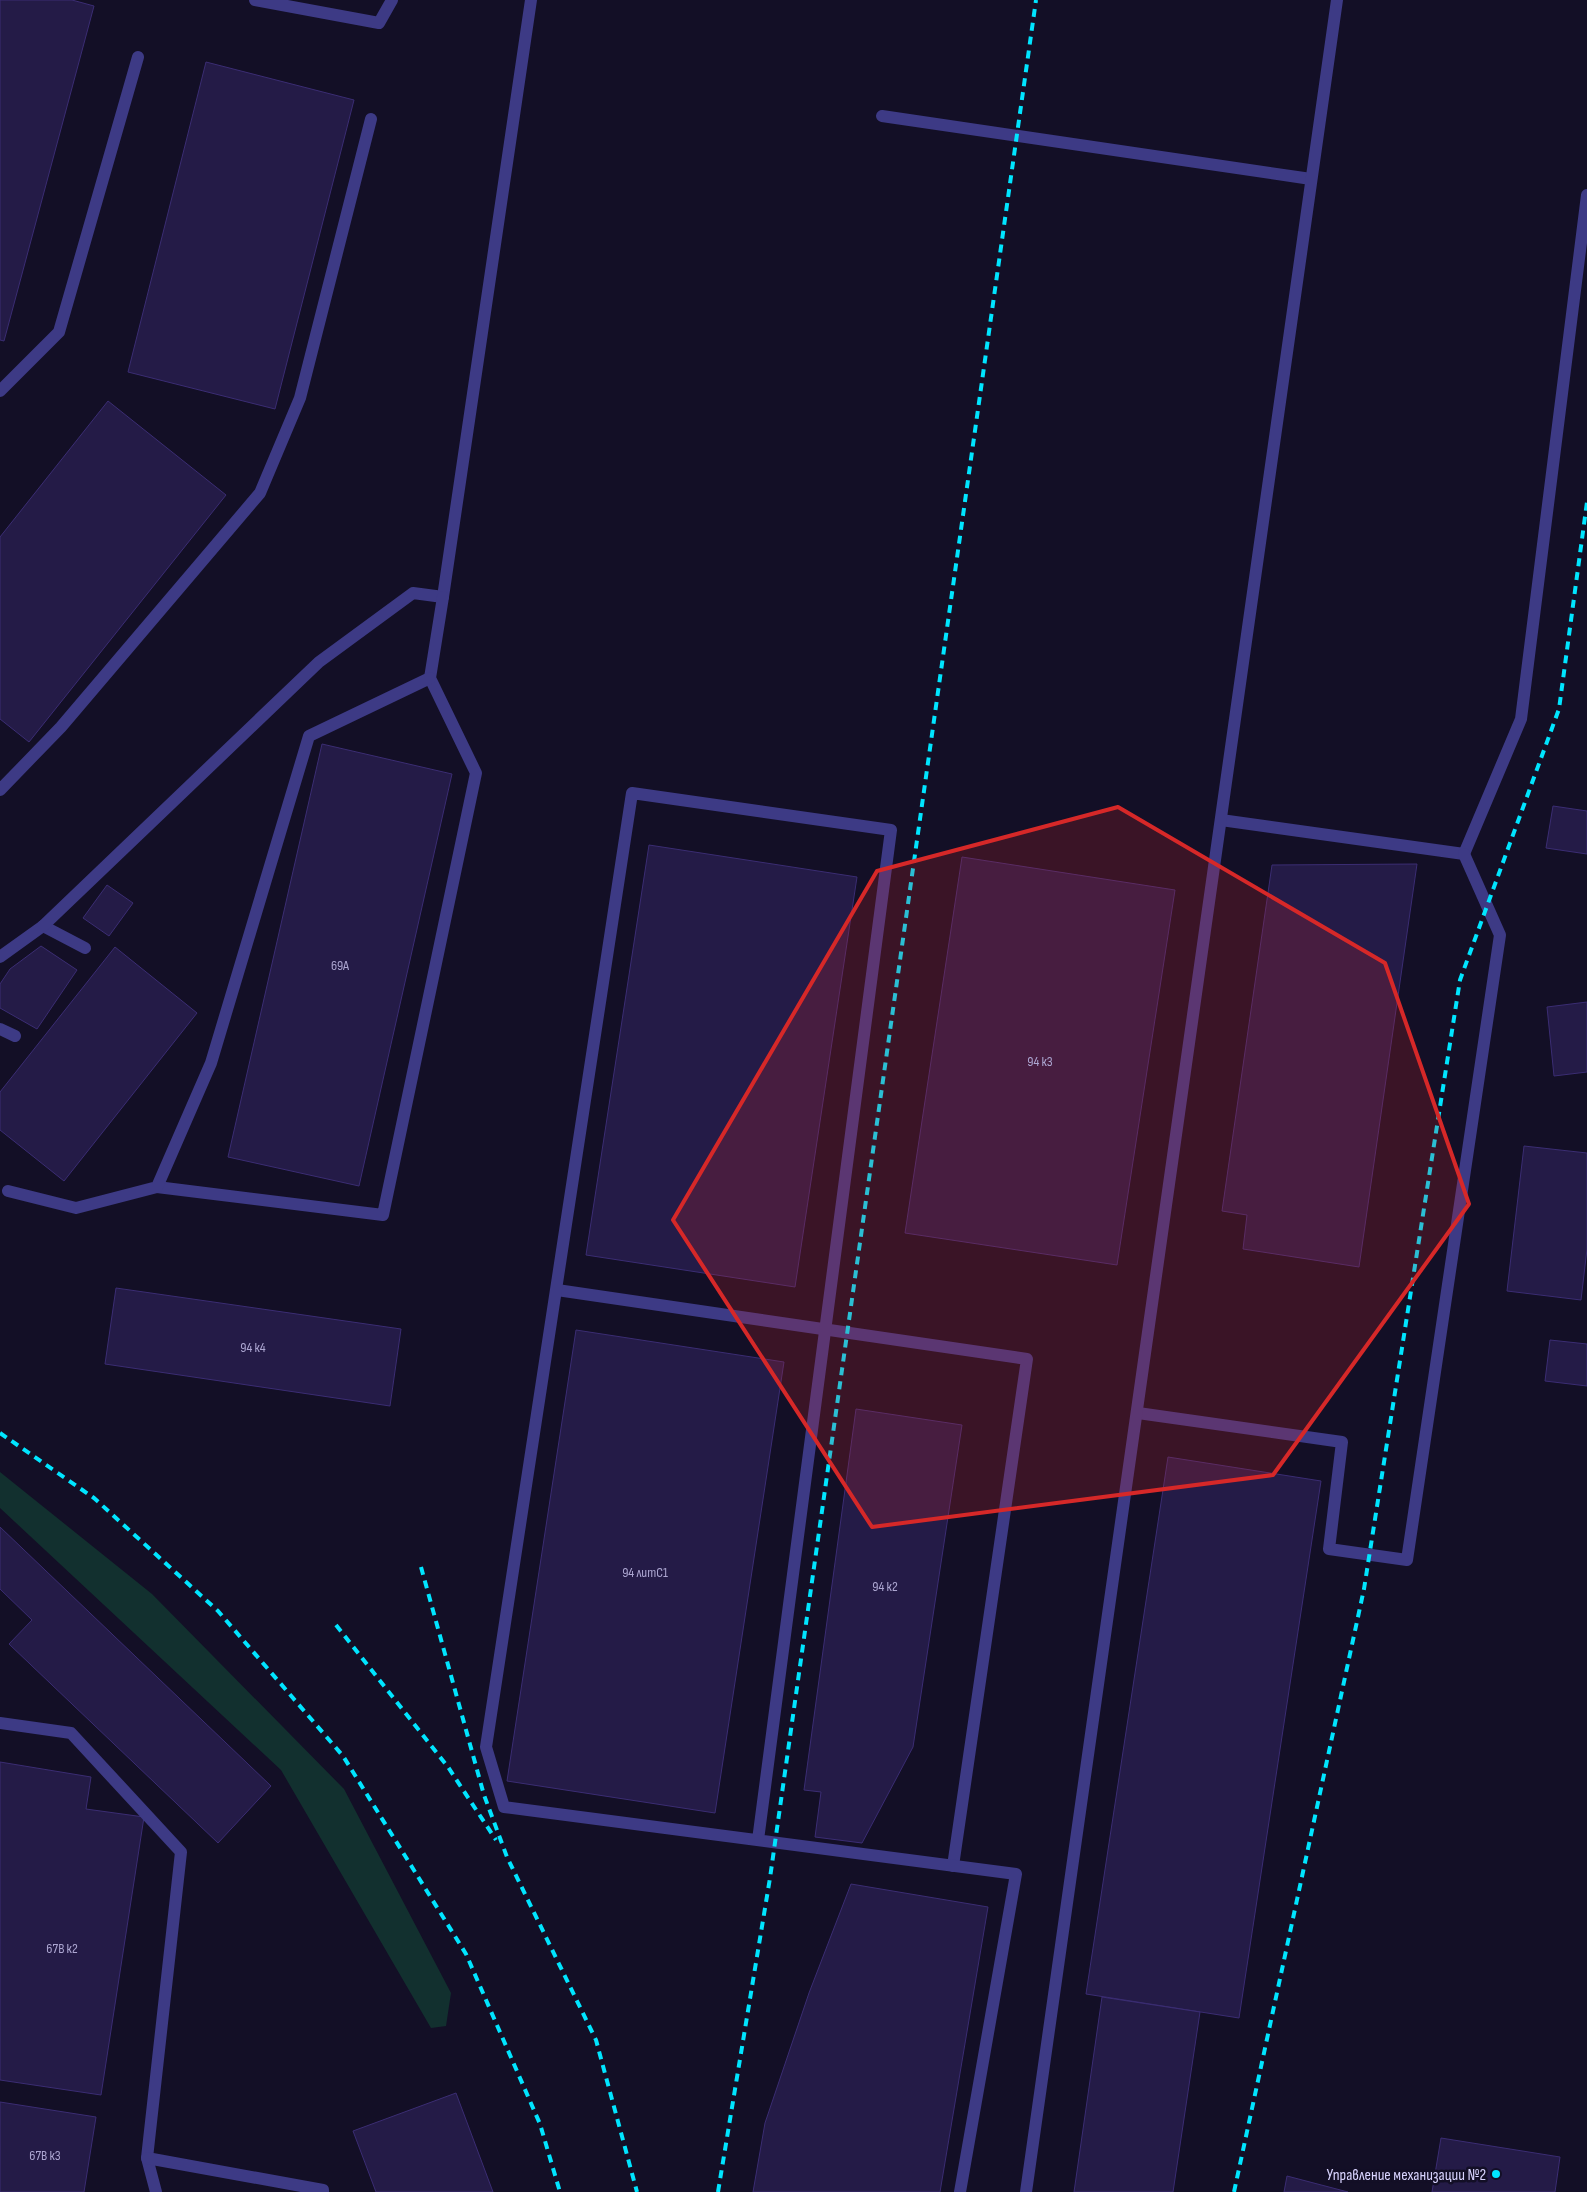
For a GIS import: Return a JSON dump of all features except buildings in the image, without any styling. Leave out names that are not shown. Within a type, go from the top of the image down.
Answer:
[{"type":"lane","points":[[255,0],[379,23],[392,0]]},
{"type":"lane","points":[[8,1191],[76,1208],[157,1187],[383,1215],[476,773],[430,678],[531,0]]},
{"type":"lane","points":[[1026,2192],[1337,0]]},
{"type":"lane","points":[[0,391],[59,332],[138,57]]},
{"type":"lane","points":[[882,116],[1311,179]]},
{"type":"lane","points":[[0,790],[61,727],[260,493],[300,398],[371,119]]},
{"type":"lane","points":[[1138,1413],[1342,1442],[1329,1548],[1407,1560],[1500,935],[1464,854],[1521,719],[1587,195]]},
{"type":"lane","points":[[0,957],[43,926],[319,662],[413,593],[443,597]]},
{"type":"lane","points":[[157,1187],[211,1063],[310,736],[430,678]]},
{"type":"lane","points":[[758,1840],[891,830],[632,793],[486,1747],[504,1807],[1016,1874],[960,2192]]},
{"type":"lane","points":[[1221,820],[1464,854]]},
{"type":"lane","points":[[43,926],[85,948]]},
{"type":"lane","points":[[0,1029],[14,1036]]},
{"type":"lane","points":[[556,1290],[1027,1359],[953,1866]]},
{"type":"lane","points":[[0,1723],[71,1733],[181,1852],[147,2158],[156,2192]]},
{"type":"lane","points":[[147,2158],[323,2190],[323,2192]]},
{"type":"highlighted area","points":[[1118,807],[1385,963],[1469,1204],[1273,1475],[872,1527],[673,1220],[877,871]]},
{"type":"green space","points":[[0,1472],[152,1594],[344,1789],[451,1993],[446,2026],[431,2028],[281,1770],[0,1508]]},
{"type":"railway","points":[[718,2192],[770,1878],[1036,0]]},
{"type":"railway","points":[[1234,2192],[1364,1589],[1460,980],[1559,709],[1587,502]]},
{"type":"railway","points":[[0,1433],[94,1498],[218,1611],[343,1756],[466,1954],[540,2124],[560,2192]]},
{"type":"railway","points":[[421,1567],[484,1795],[507,1857],[596,2040],[637,2192]]},
{"type":"railway","points":[[336,1625],[448,1767],[496,1840]]},
{"type":"place","name":"Управление механизации №2","points":[[1496,2174]]}]
